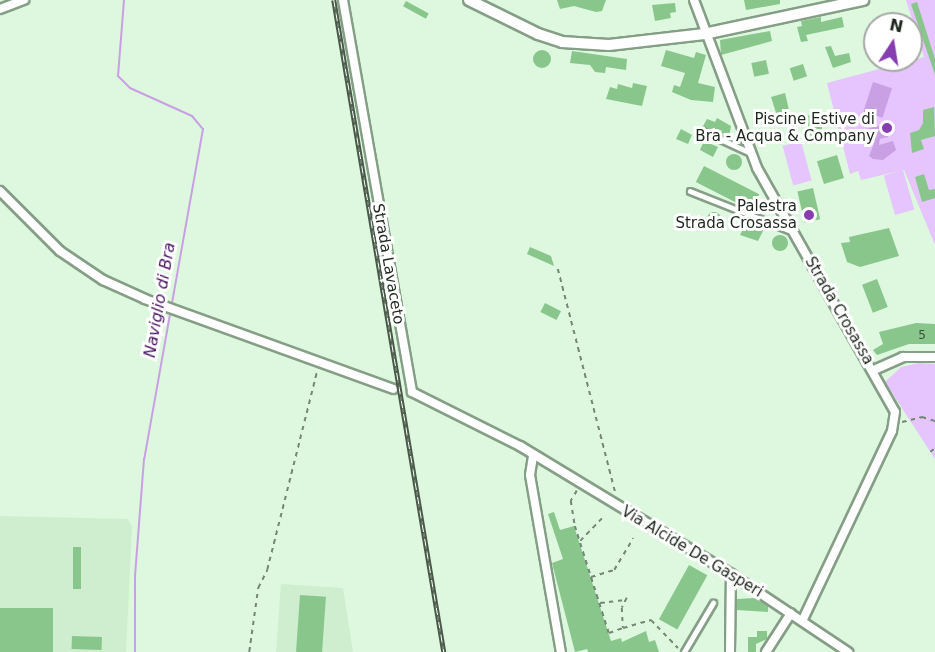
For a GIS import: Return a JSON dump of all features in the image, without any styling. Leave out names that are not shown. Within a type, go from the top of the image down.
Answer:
[{"type":"street","points":[[0,9],[24,0]]},
{"type":"street","name":"Strada Lavaceto","points":[[343,0],[412,392],[463,415],[533,456]]},
{"type":"street","points":[[469,0],[511,24],[583,45],[654,43],[863,0]]},
{"type":"street","name":"Strada Crosassa","points":[[694,0],[704,34],[751,153],[874,370],[892,404],[895,418]]},
{"type":"street","points":[[0,191],[69,258],[103,280],[183,314],[393,389]]},
{"type":"street","points":[[874,370],[903,357],[935,357]]},
{"type":"street","points":[[802,621],[895,418]]},
{"type":"street","points":[[533,456],[530,475],[561,652]]},
{"type":"street","name":"Via Alcide De Gasperi","points":[[533,456],[731,574],[848,652]]},
{"type":"street","points":[[730,652],[731,574]]},
{"type":"street","points":[[766,652],[791,613]]},
{"type":"lane","points":[[701,130],[751,153]]},
{"type":"lane","points":[[690,191],[794,232]]},
{"type":"lane","points":[[684,652],[713,603]]},
{"type":"path","points":[[558,269],[618,507]]},
{"type":"path","points":[[249,652],[258,588],[267,570],[319,361]]},
{"type":"path","points":[[895,418],[903,422],[922,417],[935,421]]},
{"type":"path","points":[[930,452],[935,448]]},
{"type":"path","points":[[581,484],[571,501],[580,541],[609,633],[651,620],[684,652]]},
{"type":"path","points":[[580,541],[602,518]]},
{"type":"path","points":[[591,577],[614,570],[633,538]]},
{"type":"path","points":[[599,603],[627,599],[622,608],[623,628]]},
{"type":"shaded area","name":"Piscine Estive di Bra - Acqua & Company","points":[[906,0],[935,0],[935,245],[904,170],[861,180],[858,171],[850,174],[827,83],[868,72],[923,72],[923,12],[910,12]]},
{"type":"shaded area","points":[[873,82],[892,88],[882,118],[863,111]]},
{"type":"shaded area","points":[[885,124],[888,137],[880,139],[879,145],[893,141],[896,150],[883,160],[873,159],[869,156],[875,141],[868,138],[866,129]]},
{"type":"shaded area","points":[[801,141],[812,181],[793,186],[783,146]]},
{"type":"shaded area","points":[[903,170],[914,209],[895,215],[884,176]]},
{"type":"shaded area","points":[[919,363],[935,364],[935,459],[885,382],[901,367]]},
{"type":"shaded area","points":[[0,516],[128,519],[132,527],[126,652],[0,652]]},
{"type":"shaded area","points":[[281,584],[343,588],[353,652],[276,652]]},
{"type":"building","points":[[557,0],[606,0],[602,11],[596,12],[574,6],[560,9]]},
{"type":"building","points":[[744,0],[780,0],[780,4],[746,10]]},
{"type":"building","points":[[406,1],[429,14],[426,19],[403,6]]},
{"type":"building","points":[[917,2],[920,12],[914,12],[911,4]]},
{"type":"building","points":[[675,3],[676,12],[670,13],[671,18],[655,21],[652,5]]},
{"type":"building","points":[[821,17],[821,22],[842,17],[844,27],[806,35],[808,41],[801,42],[797,27],[802,26],[801,21]]},
{"type":"building","points":[[923,21],[935,59],[935,75],[923,40]]},
{"type":"building","points":[[770,31],[772,41],[721,55],[720,40]]},
{"type":"building","points":[[831,46],[835,56],[849,53],[851,62],[833,68],[825,47]]},
{"type":"building","points":[[538,50],[546,50],[551,55],[549,66],[538,68],[533,63],[533,55]]},
{"type":"building","points":[[666,50],[694,58],[696,52],[706,55],[698,83],[715,87],[713,102],[691,100],[672,92],[674,85],[680,87],[685,73],[661,66]]},
{"type":"building","points":[[572,51],[627,59],[626,70],[606,67],[605,73],[595,72],[590,65],[570,63]]},
{"type":"building","points":[[766,60],[769,74],[754,77],[751,63]]},
{"type":"building","points":[[803,64],[807,76],[794,81],[790,68]]},
{"type":"building","points":[[633,83],[647,86],[642,106],[606,99],[610,87],[617,89],[618,84],[632,88]]},
{"type":"building","points":[[785,93],[789,110],[777,116],[771,97]]},
{"type":"building","points":[[934,107],[935,136],[921,140],[924,149],[912,153],[910,133],[919,130],[923,123],[923,110]]},
{"type":"building","points":[[818,113],[824,136],[812,140],[805,116]]},
{"type":"building","points":[[717,118],[731,126],[729,137],[703,126],[707,119],[715,122]]},
{"type":"building","points":[[681,129],[692,135],[688,144],[676,139]]},
{"type":"building","points":[[704,141],[718,147],[713,157],[700,150]]},
{"type":"building","points":[[734,154],[740,156],[742,162],[740,168],[734,170],[728,168],[726,162],[728,156]]},
{"type":"building","points":[[837,155],[844,178],[824,184],[817,161]]},
{"type":"building","points":[[704,166],[759,194],[751,210],[696,182]]},
{"type":"building","points":[[924,174],[929,190],[935,189],[935,198],[922,202],[915,177]]},
{"type":"building","points":[[813,188],[820,219],[805,223],[797,192]]},
{"type":"building","points":[[711,212],[717,212],[721,219],[717,226],[711,226],[707,222],[707,216]]},
{"type":"building","points":[[746,224],[764,229],[758,241],[740,235]]},
{"type":"building","points":[[889,228],[899,256],[860,267],[847,262],[841,243],[850,242],[849,237]]},
{"type":"building","points":[[780,235],[786,237],[788,243],[786,249],[780,251],[774,249],[772,243],[774,237]]},
{"type":"building","points":[[530,247],[551,256],[554,266],[527,254]]},
{"type":"building","points":[[877,279],[888,307],[873,313],[862,285]]},
{"type":"building","points":[[545,303],[561,311],[556,320],[540,312]]},
{"type":"building","points":[[916,323],[935,324],[935,344],[909,344],[877,355],[873,350],[883,344],[879,332]]},
{"type":"building","points":[[554,512],[560,530],[574,526],[611,641],[621,638],[622,642],[646,631],[649,642],[655,640],[659,652],[588,652],[587,649],[575,652],[552,563],[563,559],[548,514]]},
{"type":"building","points":[[73,547],[81,547],[81,589],[73,589]]},
{"type":"building","points":[[689,565],[707,575],[677,629],[659,619]]},
{"type":"building","points":[[300,595],[326,597],[322,652],[296,652]]},
{"type":"building","points":[[755,598],[768,606],[768,612],[737,610],[737,599]]},
{"type":"building","points":[[0,608],[53,608],[53,652],[0,652]]},
{"type":"building","points":[[757,631],[767,631],[767,639],[756,644],[756,652],[748,652],[748,637],[757,637]]},
{"type":"building","points":[[72,636],[102,637],[102,650],[72,649]]},
{"type":"waterway","name":"Naviglio di Bra","points":[[124,0],[118,76],[130,88],[192,116],[203,129],[144,459],[135,577],[135,652]]},
{"type":"railway","points":[[334,0],[444,652]]},
{"type":"place","name":"Piscine Estive di Bra - Acqua & Company","points":[[887,128]]},
{"type":"place","name":"Palestra Strada Crosassa","points":[[809,215]]}]
